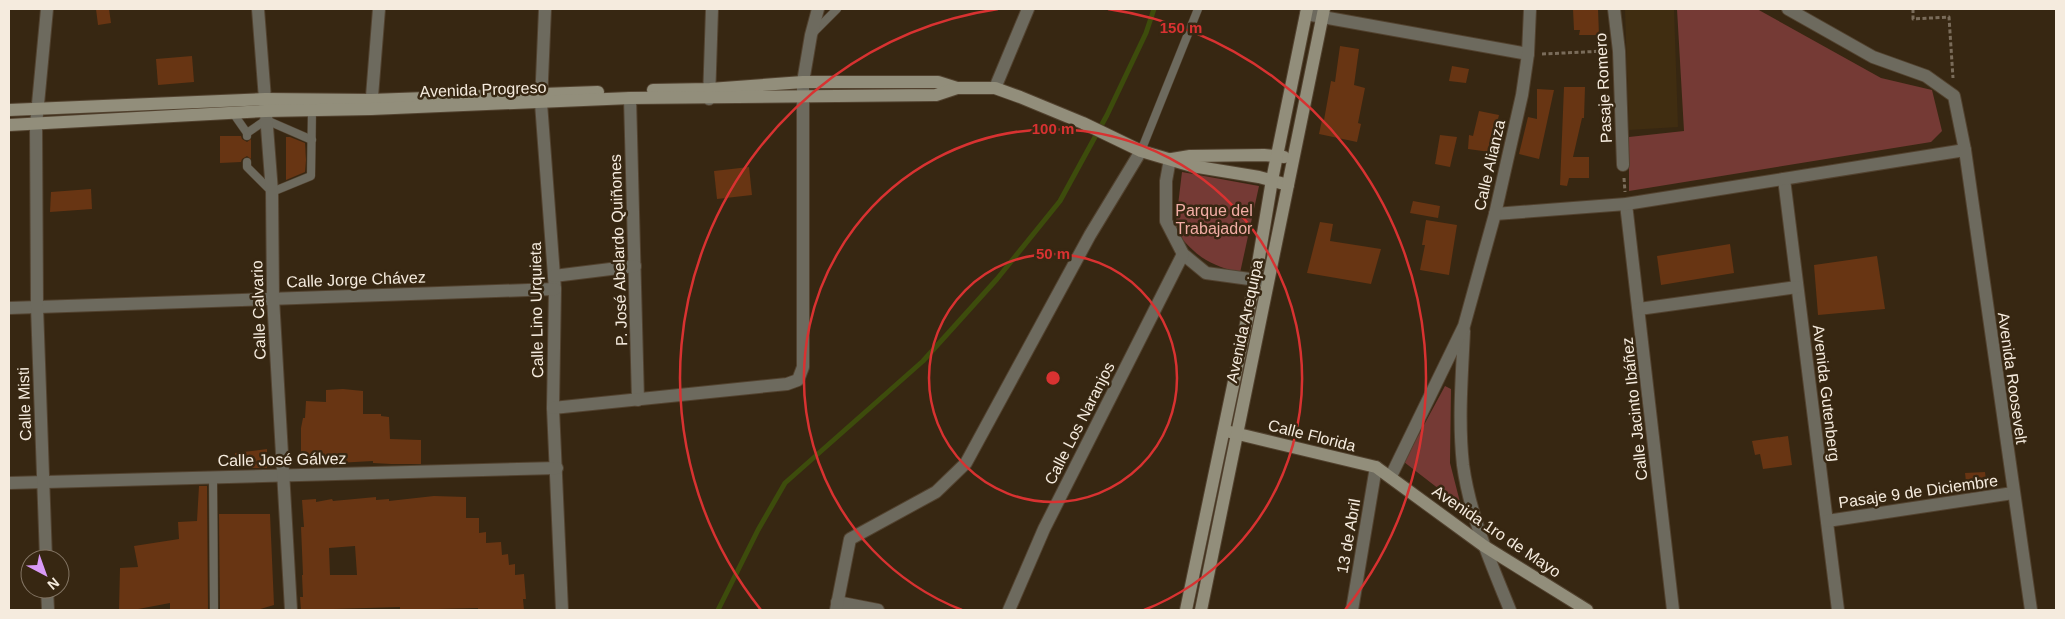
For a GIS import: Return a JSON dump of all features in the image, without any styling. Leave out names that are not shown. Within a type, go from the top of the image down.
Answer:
[{"type":"main road","name":"Avenida Arequipa","points":[[1186,610],[1255,281],[1272,180],[1306,11]]},
{"type":"main road","name":"Avenida Arequipa","points":[[1201,610],[1323,13]]},
{"type":"main road","name":"Avenida Progreso","points":[[541,98],[630,98],[709,94],[803,82],[938,82],[957,88],[995,88],[1083,123],[1138,150],[1192,166],[1272,180],[1288,185]]},
{"type":"main road","name":"Avenida Progreso","points":[[9,125],[36,125],[265,110],[541,98],[709,94],[802,96],[936,95],[957,88]]},
{"type":"main road","name":"Avenida Progreso","points":[[9,110],[312,110],[371,105]]},
{"type":"main road","name":"Avenida Progreso","points":[[1170,159],[1190,156],[1278,155],[1293,159]]},
{"type":"main road","name":"Calle Florida","points":[[1223,431],[1376,467],[1391,476]]},
{"type":"main road","name":"Avenida 1ro de Mayo","points":[[1391,476],[1484,546],[1587,610]]},
{"type":"street","name":"Calle Misti","points":[[46,549],[37,307],[36,125],[47,9]]},
{"type":"street","name":"Calle Calvario","points":[[258,9],[272,192],[273,298],[291,610]]},
{"type":"street","points":[[371,105],[379,9]]},
{"type":"street","name":"Calle Lino Urquieta","points":[[545,9],[541,98],[555,283],[553,408],[562,610]]},
{"type":"street","points":[[709,94],[712,9]]},
{"type":"street","points":[[553,408],[787,384],[798,380],[804,367],[802,96],[811,35],[818,9]]},
{"type":"street","points":[[995,88],[1028,9]]},
{"type":"street","name":"Calle Alianza","points":[[1391,476],[1464,326],[1495,214],[1522,95],[1528,54],[1530,9]]},
{"type":"street","name":"Pasaje Romero","points":[[1614,9],[1619,51],[1623,165]]},
{"type":"street","points":[[1788,9],[1873,57],[1926,76],[1954,96]]},
{"type":"street","points":[[1306,11],[1528,54]]},
{"type":"street","name":"Avenida Roosevelt","points":[[1954,96],[1965,150],[2031,610]]},
{"type":"street","name":"P. José Abelardo Quiñones","points":[[630,98],[638,400]]},
{"type":"street","points":[[878,610],[837,606],[850,539],[936,492],[966,463],[1138,150]]},
{"type":"street","points":[[1495,214],[1626,204],[1965,150]]},
{"type":"street","points":[[1170,159],[1166,181],[1166,221],[1183,254],[1206,273],[1268,282]]},
{"type":"street","name":"Avenida Gutenberg","points":[[1784,179],[1838,610]]},
{"type":"street","name":"Calle Jacinto Ibáñez","points":[[1626,204],[1673,610]]},
{"type":"street","name":"Calle Los Naranjos","points":[[1009,610],[1044,529],[1183,254]]},
{"type":"street","name":"Calle Jorge Chávez","points":[[9,308],[273,298],[555,283],[634,266]]},
{"type":"street","points":[[1639,310],[1798,288]]},
{"type":"street","name":"Calle Alianza","points":[[1464,326],[1461,434],[1463,465],[1470,499],[1484,546],[1510,610]]},
{"type":"street","name":"13 de Abril","points":[[1352,610],[1376,467]]},
{"type":"street","name":"Calle José Gálvez","points":[[9,484],[557,468]]},
{"type":"street","name":"Pasaje 9 de Diciembre","points":[[1827,520],[2013,493]]},
{"type":"lane","points":[[811,35],[837,9]]},
{"type":"lane","points":[[1138,150],[1198,9]]},
{"type":"lane","points":[[233,113],[247,134],[265,110],[312,140]]},
{"type":"lane","points":[[247,162],[247,166],[272,192],[311,176],[312,110]]},
{"type":"lane","points":[[213,477],[214,610]]},
{"type":"path","points":[[1913,9],[1913,19],[1949,17],[1954,96]]},
{"type":"path","points":[[1528,54],[1619,51]]},
{"type":"path","points":[[1623,165],[1626,204]]},
{"type":"shaded area","points":[[1625,9],[1674,9],[1678,127],[1629,130]]},
{"type":"green space","points":[[1677,9],[1757,9],[1881,78],[1932,90],[1942,131],[1931,142],[1629,191],[1629,137],[1684,131]]},
{"type":"green space","name":"Parque del Trabajador","points":[[1182,172],[1259,186],[1240,273],[1211,263],[1203,258],[1175,230]]},
{"type":"green space","points":[[1445,386],[1451,389],[1450,463],[1461,506],[1404,462]]},
{"type":"building","points":[[96,9],[109,9],[111,23],[98,25]]},
{"type":"building","points":[[1573,9],[1598,9],[1599,35],[1579,35],[1580,30],[1574,30]]},
{"type":"building","points":[[1340,46],[1359,49],[1354,85],[1365,88],[1358,123],[1361,124],[1357,142],[1319,134],[1322,120],[1324,120],[1331,81],[1335,82]]},
{"type":"building","points":[[192,56],[194,82],[158,85],[156,59]]},
{"type":"building","points":[[1452,66],[1469,69],[1466,83],[1449,81]]},
{"type":"building","points":[[1564,87],[1585,87],[1584,118],[1582,118],[1573,157],[1589,157],[1589,178],[1569,178],[1567,186],[1560,185]]},
{"type":"building","points":[[1537,89],[1554,90],[1539,159],[1519,154],[1528,117],[1537,119]]},
{"type":"building","points":[[1479,111],[1499,115],[1490,152],[1468,149],[1469,135],[1473,136]]},
{"type":"building","points":[[1440,135],[1457,137],[1450,167],[1435,164]]},
{"type":"building","points":[[220,136],[241,136],[247,142],[251,139],[251,159],[247,156],[241,162],[220,163]]},
{"type":"building","points":[[286,137],[305,143],[306,160],[305,172],[286,180]]},
{"type":"building","points":[[749,167],[752,195],[717,199],[714,171]]},
{"type":"building","points":[[91,189],[92,209],[50,212],[51,192]]},
{"type":"building","points":[[1413,201],[1440,206],[1438,218],[1410,213]]},
{"type":"building","points":[[1426,220],[1457,225],[1449,275],[1420,270],[1425,245],[1422,245]]},
{"type":"building","points":[[1320,222],[1333,224],[1330,241],[1381,249],[1371,284],[1307,273]]},
{"type":"building","points":[[1730,244],[1734,273],[1661,285],[1657,256]]},
{"type":"building","points":[[1877,256],[1885,309],[1818,315],[1814,265]]},
{"type":"building","points":[[326,390],[363,391],[363,414],[381,414],[381,416],[389,417],[390,439],[421,440],[421,464],[373,463],[373,461],[301,465],[301,428],[303,418],[305,418],[306,401],[326,402]]},
{"type":"building","points":[[1788,436],[1792,465],[1763,469],[1760,454],[1755,455],[1752,441]]},
{"type":"building","points":[[267,449],[267,468],[250,468],[250,465],[237,467],[235,453]]},
{"type":"building","points":[[1985,472],[1987,489],[1967,490],[1965,473]]},
{"type":"building","points":[[199,486],[207,486],[208,609],[170,610],[170,603],[133,610],[119,610],[120,568],[138,567],[134,546],[179,539],[178,522],[197,521]]},
{"type":"building","points":[[434,496],[466,497],[466,518],[479,518],[479,533],[486,532],[486,543],[501,542],[502,555],[508,554],[509,565],[515,564],[515,575],[524,574],[526,599],[523,599],[524,610],[478,610],[478,608],[400,610],[400,607],[301,610],[300,597],[303,597],[303,575],[301,527],[304,527],[302,500],[316,499],[316,502],[332,499],[333,501],[376,497],[376,500],[389,499],[389,501]],"holes":[[[355,546],[357,575],[330,575],[329,548]]]},
{"type":"building","points":[[219,514],[270,514],[274,605],[257,610],[220,610]]},
{"type":"waterway","points":[[718,610],[758,530],[785,483],[923,361],[997,279],[1060,201],[1107,115],[1146,33],[1154,9]]}]
